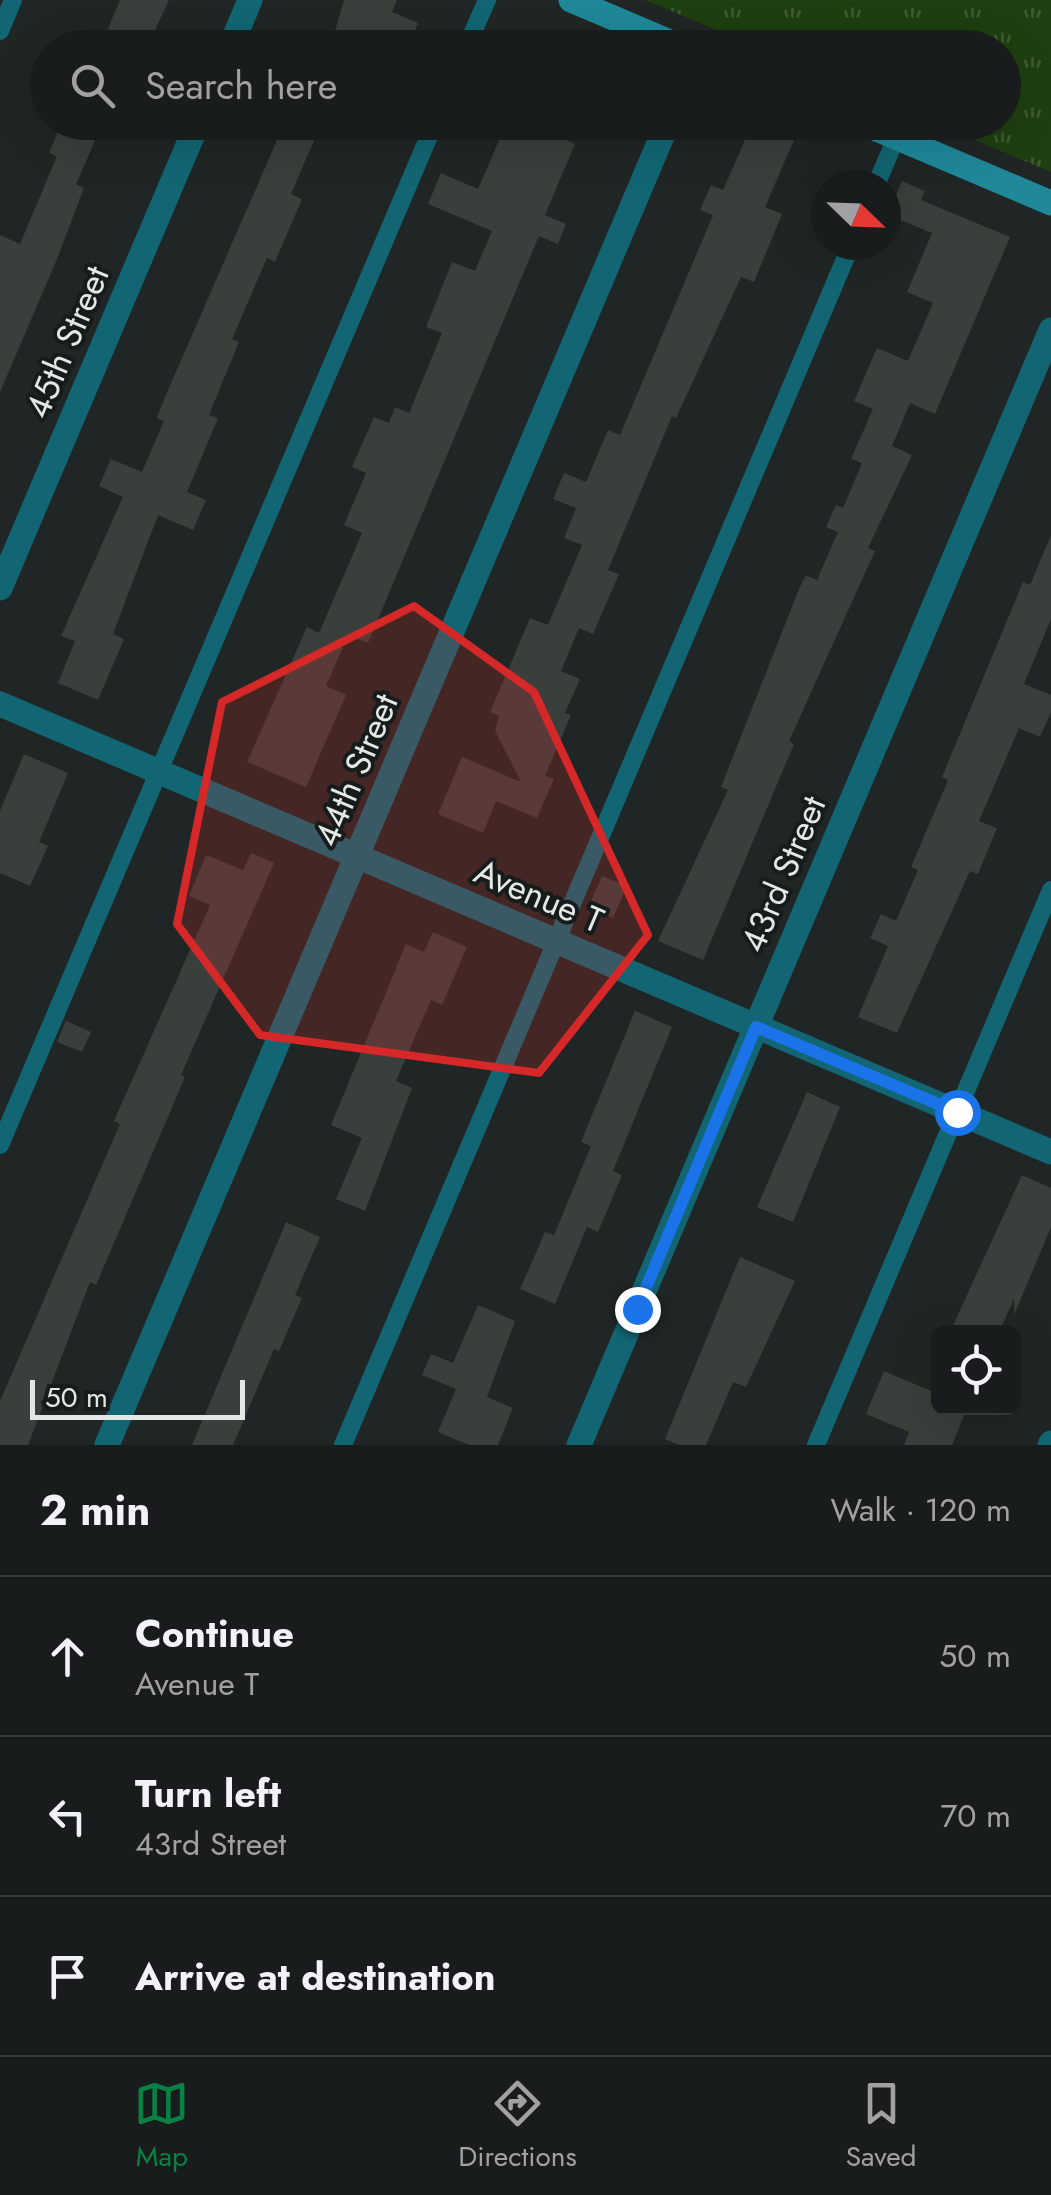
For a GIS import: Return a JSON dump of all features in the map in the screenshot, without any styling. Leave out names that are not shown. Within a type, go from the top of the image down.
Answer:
[{"type":"street","points":[[238,30],[250,0]]},
{"type":"street","points":[[571,0],[642,30]]},
{"type":"street","name":"45th Street","points":[[0,588],[190,140]]},
{"type":"street","name":"44th Street","points":[[107,1445],[660,140]]},
{"type":"street","points":[[901,140],[1051,203]]},
{"type":"street","name":"43rd Street","points":[[579,1445],[1051,330]]},
{"type":"street","name":"Avenue T","points":[[0,704],[1051,1152]]},
{"type":"lane","points":[[0,31],[13,0]]},
{"type":"lane","points":[[474,30],[486,0]]},
{"type":"lane","points":[[0,1145],[426,140]]},
{"type":"lane","points":[[882,170],[895,140]]},
{"type":"lane","points":[[343,1445],[845,260]]},
{"type":"lane","points":[[816,1445],[1051,890]]},
{"type":"highlighted area","points":[[414,606],[534,692],[648,935],[539,1073],[260,1035],[177,924],[222,702]]},
{"type":"green space","points":[[645,0],[1051,0],[1051,172],[975,140],[1021,140],[1021,30],[716,30]]},
{"type":"building","points":[[120,0],[169,0],[155,30],[108,30]]},
{"type":"building","points":[[344,0],[397,0],[392,12],[418,23],[415,30],[335,30]]},
{"type":"building","points":[[54,140],[95,140],[76,184],[84,188],[0,392],[0,235],[20,244],[57,156],[49,153]]},
{"type":"building","points":[[277,140],[314,140],[291,194],[302,199],[275,262],[267,258],[232,339],[239,342],[209,415],[218,418],[187,492],[206,500],[193,530],[158,515],[113,634],[124,639],[98,700],[58,683],[75,641],[61,636],[123,497],[99,486],[111,459],[142,472],[164,421],[157,418]]},
{"type":"building","points":[[499,140],[566,140],[575,144],[545,215],[566,224],[558,244],[539,236],[368,643],[348,635],[326,686],[346,695],[306,787],[247,762],[307,627],[319,633],[362,533],[344,525],[366,473],[352,467],[374,417],[389,423],[395,407],[409,413],[442,333],[426,327],[452,262],[475,271],[492,231],[428,204],[441,173],[478,189]]},
{"type":"building","points":[[745,140],[794,140],[765,207],[782,214],[754,282],[741,277],[676,418],[672,416],[608,570],[619,574],[593,634],[579,628],[561,671],[580,679],[565,713],[571,715],[545,776],[554,779],[537,818],[496,801],[483,833],[438,814],[462,757],[521,782],[495,731],[499,716],[490,712],[530,618],[548,625],[582,545],[564,538],[576,508],[553,499],[564,473],[586,482],[608,430],[620,435],[713,215],[700,210],[711,185],[723,190]]},
{"type":"building","points":[[901,183],[925,191],[921,200],[1010,237],[935,414],[910,403],[892,446],[912,455],[868,548],[875,551],[789,741],[794,744],[703,960],[658,941],[728,790],[721,787],[799,589],[806,575],[817,580],[838,532],[826,527],[836,505],[843,508],[862,463],[851,459],[873,409],[854,401],[877,348],[908,361],[933,303],[907,292],[932,233],[901,220]]},
{"type":"building","points":[[1051,535],[1051,619],[1024,684],[1051,695],[1051,712],[1040,737],[1019,728],[979,821],[997,828],[978,874],[970,871],[897,1033],[858,1017],[888,946],[870,938],[881,914],[896,921],[918,870],[911,867],[948,780],[942,777],[1023,582],[1030,585]]},
{"type":"building","points":[[24,754],[68,773],[39,842],[48,846],[30,886],[0,873],[0,811]]},
{"type":"building","points":[[251,853],[274,863],[181,1075],[185,1077],[96,1285],[90,1282],[28,1445],[0,1445],[0,1401],[120,1124],[114,1121],[210,905],[189,896],[206,855],[243,870]]},
{"type":"building","points":[[602,876],[627,886],[613,918],[588,908]]},
{"type":"building","points":[[433,932],[467,947],[442,1005],[431,1000],[396,1081],[412,1088],[365,1211],[336,1199],[362,1138],[331,1125],[406,944],[424,952]]},
{"type":"building","points":[[635,1011],[672,1027],[613,1171],[622,1175],[598,1232],[587,1227],[555,1304],[520,1289],[545,1232],[554,1235],[591,1146],[581,1142]]},
{"type":"building","points":[[66,1021],[91,1032],[82,1052],[57,1042]]},
{"type":"building","points":[[807,1092],[840,1107],[793,1222],[757,1207]]},
{"type":"building","points":[[1022,1175],[1051,1188],[1051,1227],[1014,1315],[1014,1299],[1002,1325],[953,1325]]},
{"type":"building","points":[[286,1222],[320,1237],[295,1295],[302,1298],[279,1351],[274,1349],[233,1445],[192,1445]]},
{"type":"building","points":[[740,1257],[795,1281],[746,1387],[733,1382],[706,1445],[679,1445],[665,1439]]},
{"type":"building","points":[[478,1305],[515,1321],[487,1397],[513,1408],[498,1445],[469,1445],[438,1432],[456,1389],[422,1375],[431,1354],[453,1363]]},
{"type":"building","points":[[884,1371],[931,1391],[931,1415],[964,1415],[952,1445],[904,1445],[909,1432],[866,1414]]},
{"type":"route","points":[[637,1309],[756,1027],[957,1112]]}]
